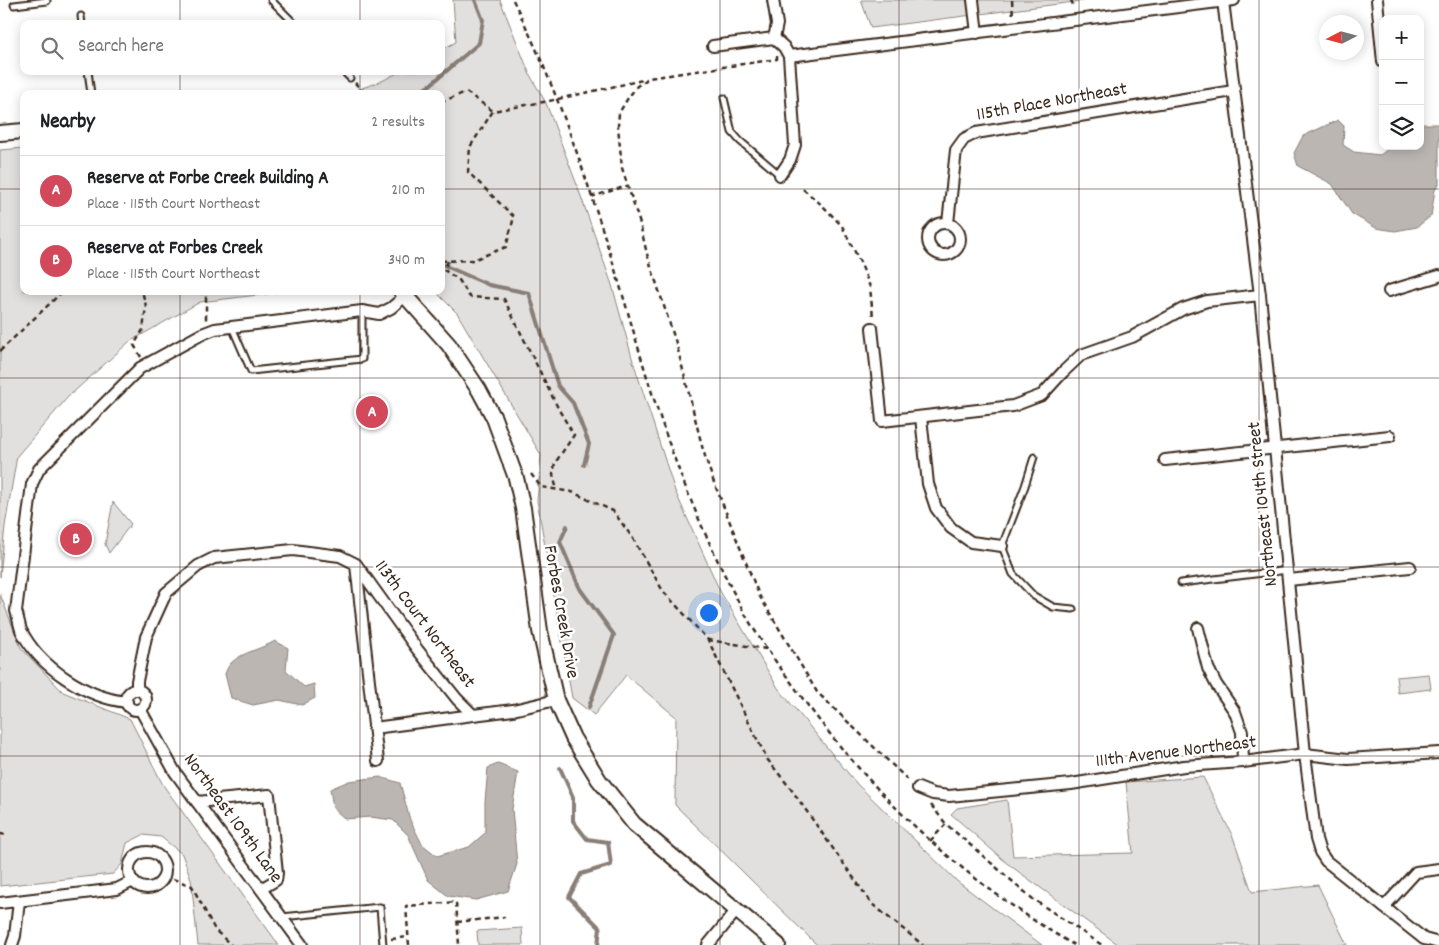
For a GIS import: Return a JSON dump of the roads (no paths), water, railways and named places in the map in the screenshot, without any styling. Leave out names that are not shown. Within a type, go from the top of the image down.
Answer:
[{"type":"street","points":[[773,0],[776,24],[774,38]]},
{"type":"street","points":[[973,0],[977,33]]},
{"type":"street","points":[[789,56],[1234,0]]},
{"type":"street","points":[[1377,0],[1383,60]]},
{"type":"street","name":"Northeast 104th Street","points":[[1223,1],[1260,295],[1289,575],[1305,754],[1316,839],[1320,852],[1326,861],[1424,939],[1439,943]]},
{"type":"street","points":[[712,46],[774,38],[784,47],[789,56],[795,145],[790,160],[780,174]]},
{"type":"street","name":"115th Place Northeast","points":[[948,223],[956,150],[964,139],[976,133],[1233,91]]},
{"type":"street","points":[[0,133],[20,131]]},
{"type":"street","points":[[1389,291],[1439,276]]},
{"type":"street","points":[[126,702],[129,694],[137,690],[143,693],[146,698],[145,705],[140,709],[132,709],[126,702],[111,701],[85,690],[55,672],[35,650],[22,631],[16,612],[32,484],[39,469],[146,363],[206,332],[362,311],[379,314],[392,308],[401,295]]},
{"type":"street","name":"Forbes Creek Drive","points":[[403,295],[449,345],[479,390],[494,418],[515,474],[523,508],[540,631],[556,700],[573,738],[599,780],[634,824],[778,945]]},
{"type":"street","points":[[873,327],[882,421],[1013,406],[1042,395],[1081,355],[1132,336],[1183,309],[1207,300],[1260,295]]},
{"type":"street","points":[[921,416],[928,484],[936,508],[951,528],[971,542],[1002,546]]},
{"type":"street","points":[[1165,460],[1390,436]]},
{"type":"street","name":"113th Court Northeast","points":[[137,690],[146,637],[166,593],[198,566],[214,558],[293,550],[340,556],[356,564],[417,649],[457,699],[473,715],[513,710],[556,700]]},
{"type":"street","points":[[356,564],[378,760]]},
{"type":"street","points":[[1289,575],[1410,566]]},
{"type":"street","points":[[1198,628],[1208,668],[1234,712],[1242,732],[1243,762]]},
{"type":"street","name":"Northeast 109th Lane","points":[[140,709],[175,772],[302,945]]},
{"type":"street","points":[[374,728],[473,715]]},
{"type":"street","name":"111th Avenue Northeast","points":[[918,788],[933,794],[950,796],[1071,784],[1184,766],[1243,762],[1305,754],[1348,759],[1439,753]]},
{"type":"street","points":[[197,802],[269,794],[277,873],[276,880],[261,889]]},
{"type":"street","points":[[147,852],[158,855],[166,870],[162,881],[153,888],[142,888],[133,881],[129,870],[136,856],[147,852]]},
{"type":"street","points":[[1384,907],[1416,872],[1439,869]]},
{"type":"street","points":[[0,903],[118,889],[133,881]]},
{"type":"street","points":[[12,945],[15,936],[19,901]]},
{"type":"street","points":[[708,945],[736,911]]},
{"type":"lane","points":[[14,5],[46,0]]},
{"type":"lane","points":[[272,0],[291,20]]},
{"type":"lane","points":[[89,75],[90,90]]},
{"type":"lane","points":[[347,75],[350,78]]},
{"type":"lane","points":[[724,98],[732,132],[740,141],[780,174]]},
{"type":"lane","points":[[232,327],[251,371],[362,359],[362,311]]},
{"type":"lane","points":[[1034,457],[1002,546],[1012,574],[1034,596],[1053,607],[1073,609]]},
{"type":"lane","points":[[1181,583],[1289,575]]},
{"type":"lane","points":[[281,917],[380,908],[383,943]]},
{"type":"waterway","points":[[445,72],[479,43],[483,20],[475,0]]},
{"type":"waterway","points":[[422,90],[442,75]]},
{"type":"waterway","points":[[445,266],[489,285],[529,293],[558,386],[573,403],[589,444],[584,465]]},
{"type":"waterway","points":[[567,526],[560,542],[580,589],[614,635],[589,707]]},
{"type":"waterway","points":[[560,768],[573,797],[573,821],[587,839],[608,842],[611,865],[581,874],[569,897],[600,928],[598,945]]},
{"type":"place","name":"Reserve at Forbe Creek Building A","points":[[372,412]]},
{"type":"place","name":"Reserve at Forbes Creek","points":[[76,539]]}]
